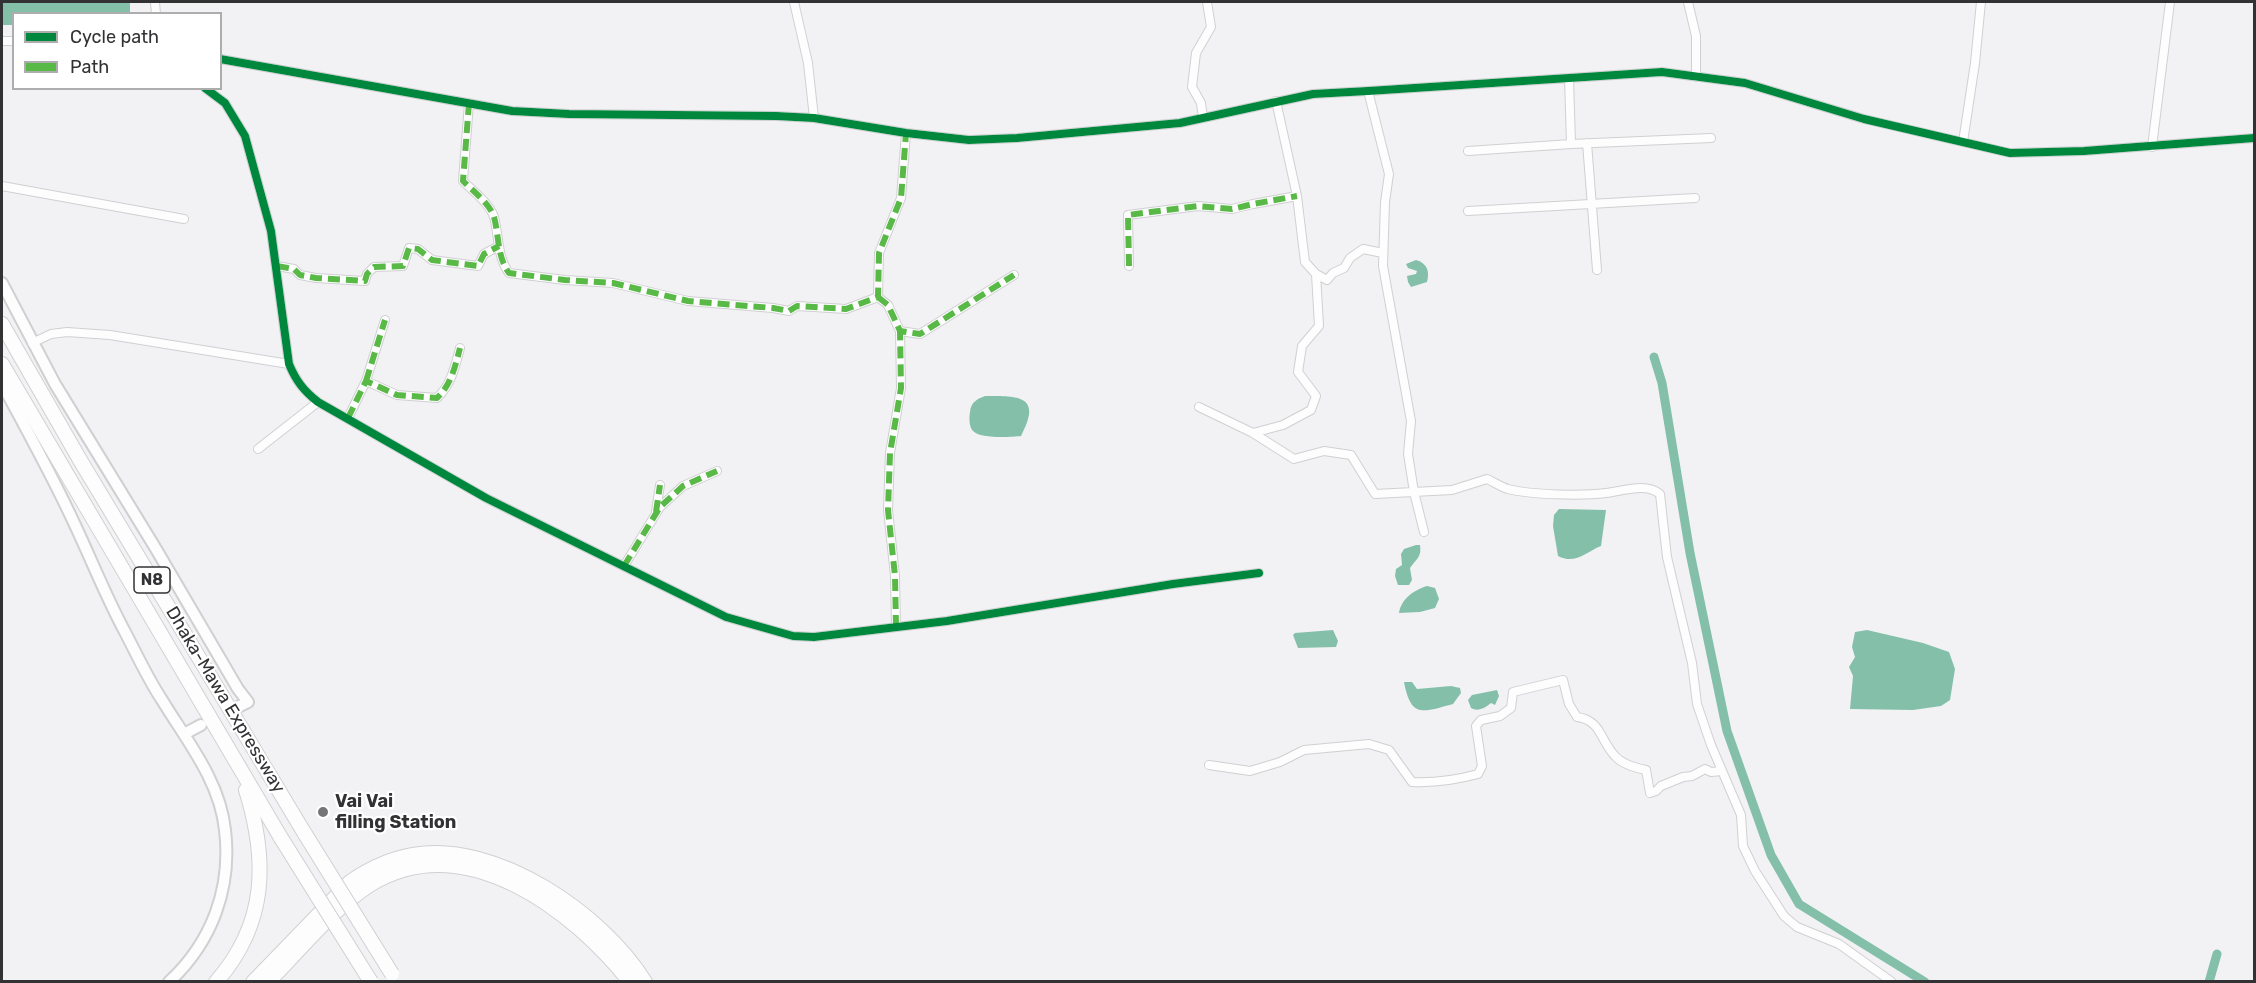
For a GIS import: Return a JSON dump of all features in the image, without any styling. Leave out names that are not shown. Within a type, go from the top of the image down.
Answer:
[{"type":"highway","name":"Dhaka-Mawa Expressway","points":[[2,324],[86,470],[394,978]]},
{"type":"highway","name":"Dhaka-Mawa Expressway","points":[[2,364],[238,766],[371,981]]},
{"type":"highway","points":[[216,981],[230,965],[252,925],[260,890],[261,855],[253,814],[238,766]]},
{"type":"highway","points":[[253,981],[350,882],[360,875],[389,861],[415,855],[447,854],[479,860],[508,869],[568,903],[601,928],[635,965],[645,981]]},
{"type":"highway","points":[[268,981],[338,911],[370,885],[395,872],[419,866],[446,865],[485,873],[509,881],[528,891],[594,940],[630,981]]},
{"type":"main road","points":[[2,283],[32,342],[238,689],[248,702],[238,707]]},
{"type":"main road","points":[[2,384],[48,467],[123,628],[160,698],[208,773],[218,797],[225,827],[226,870],[217,909],[207,935],[185,967],[169,981]]},
{"type":"main road","points":[[184,734],[201,725]]},
{"type":"street","points":[[794,2],[808,63],[814,118]]},
{"type":"street","points":[[1203,118],[1201,103],[1192,87],[1196,53],[1211,27],[1207,2]]},
{"type":"street","points":[[1688,2],[1696,36],[1695,77]]},
{"type":"street","points":[[1963,142],[1975,63],[1981,2]]},
{"type":"street","points":[[2152,147],[2170,2]]},
{"type":"street","points":[[222,59],[513,111],[814,118],[906,133],[969,140],[992,140],[1180,123],[1276,102],[1341,91],[1662,72],[1745,83],[1864,119],[2010,153],[2152,147],[2254,138]]},
{"type":"street","points":[[1569,78],[1571,144]]},
{"type":"street","points":[[208,90],[225,103],[245,136],[271,231],[289,364],[305,392],[318,402],[486,498],[726,617],[793,636],[814,637],[947,621],[1173,584],[1259,573]]},
{"type":"street","points":[[1368,91],[1389,174],[1385,202],[1383,266],[1411,421],[1408,454],[1424,532]]},
{"type":"street","points":[[1276,102],[1297,196],[1305,262],[1316,274],[1327,280],[1333,273],[1344,268],[1350,258],[1363,249],[1383,253]]},
{"type":"street","points":[[469,103],[463,181],[494,215],[499,246],[509,273],[614,283],[688,301],[789,311],[797,306],[846,309],[878,297]]},
{"type":"street","points":[[878,297],[879,254],[901,198],[906,133]]},
{"type":"street","points":[[1468,151],[1711,138]]},
{"type":"street","points":[[1587,143],[1597,270]]},
{"type":"street","points":[[2,186],[184,219]]},
{"type":"street","points":[[1129,266],[1128,215],[1198,206],[1232,209],[1297,196]]},
{"type":"street","points":[[1468,211],[1695,198]]},
{"type":"street","points":[[277,266],[294,270],[300,275],[365,281],[367,274],[374,267],[403,266],[409,248],[418,249],[432,260],[478,266],[483,254],[499,246]]},
{"type":"street","points":[[1253,433],[1283,425],[1311,411],[1316,396],[1298,372],[1302,346],[1318,326],[1316,274]]},
{"type":"street","points":[[900,331],[920,334],[1014,275]]},
{"type":"street","points":[[878,297],[888,305],[900,331],[901,388],[890,453],[888,510],[895,576],[896,627]]},
{"type":"street","points":[[348,418],[366,381],[385,320]]},
{"type":"street","points":[[32,342],[51,334],[67,332],[110,335],[289,364]]},
{"type":"street","points":[[366,381],[397,395],[437,398],[445,390],[454,371],[460,348]]},
{"type":"street","points":[[258,449],[318,402]]},
{"type":"street","points":[[1199,407],[1253,433],[1294,459],[1324,451],[1352,455],[1375,494],[1452,490],[1487,479],[1507,488],[1540,493],[1604,493],[1641,488],[1655,490],[1660,494],[1667,557],[1692,663],[1697,704],[1741,815],[1743,846],[1755,871],[1784,916],[1797,927],[1839,944],[1892,981]]},
{"type":"street","points":[[624,566],[660,507],[683,486],[717,471]]},
{"type":"street","points":[[656,515],[660,484]]},
{"type":"street","points":[[1209,765],[1250,771],[1280,762],[1304,750],[1369,744],[1389,750],[1412,782],[1431,782],[1470,776],[1478,774],[1482,766],[1476,726],[1481,720],[1500,716],[1511,708],[1513,692],[1563,680],[1569,704],[1577,717],[1589,719],[1596,725],[1600,736],[1617,759],[1635,768],[1646,770],[1650,793],[1656,791],[1660,786],[1692,776],[1704,769],[1711,772],[1722,771]]},
{"type":"shaded area","points":[[2,2],[130,2],[130,12],[12,12],[12,25],[2,25]]},
{"type":"shaded area","points":[[1416,260],[1425,265],[1428,278],[1427,282],[1411,287],[1407,276],[1416,274],[1417,271],[1408,268],[1406,264]]},
{"type":"shaded area","points":[[985,396],[1008,396],[1024,401],[1028,405],[1027,423],[1021,436],[989,436],[973,431],[969,417],[972,406],[975,401]]},
{"type":"shaded area","points":[[1559,509],[1606,510],[1601,546],[1580,557],[1570,559],[1558,556],[1553,526],[1554,515]]},
{"type":"shaded area","points":[[1420,545],[1420,552],[1410,568],[1412,580],[1409,585],[1398,585],[1395,576],[1396,569],[1402,565],[1401,554],[1404,549]]},
{"type":"shaded area","points":[[1427,586],[1435,588],[1439,599],[1435,608],[1420,612],[1399,613],[1402,603],[1409,596]]},
{"type":"shaded area","points":[[1333,630],[1338,641],[1336,647],[1298,648],[1293,635],[1295,633]]},
{"type":"shaded area","points":[[1867,630],[1923,643],[1949,652],[1955,669],[1950,700],[1941,706],[1913,710],[1850,709],[1853,676],[1849,667],[1855,657],[1852,647],[1855,632]]},
{"type":"shaded area","points":[[1404,682],[1412,682],[1417,689],[1451,686],[1460,688],[1461,693],[1453,704],[1420,710],[1410,702]]},
{"type":"shaded area","points":[[1497,690],[1499,696],[1495,705],[1491,703],[1476,710],[1471,708],[1468,700],[1472,695]]},
{"type":"waterway","points":[[1654,357],[1662,383],[1690,553],[1727,731],[1771,855],[1799,904],[1925,982]]},
{"type":"waterway","points":[[2209,982],[2217,954]]},
{"type":"marked path","points":[[469,103],[463,181],[492,212],[500,253],[509,273],[613,283],[688,301],[789,311],[797,306],[846,309],[878,297],[879,253],[901,198],[906,133]]},
{"type":"marked path","points":[[1129,266],[1128,215],[1198,206],[1232,209],[1297,196]]},
{"type":"marked path","points":[[277,266],[294,269],[300,275],[316,278],[365,281],[367,274],[374,267],[403,266],[409,248],[418,249],[432,260],[478,266],[484,254],[499,246]]},
{"type":"marked path","points":[[878,297],[888,305],[900,331],[920,334],[1014,275]]},
{"type":"marked path","points":[[366,381],[385,320]]},
{"type":"marked path","points":[[896,627],[895,576],[888,510],[890,453],[901,388],[900,331]]},
{"type":"marked path","points":[[348,418],[366,381],[397,395],[437,398],[449,381],[460,348]]},
{"type":"marked path","points":[[624,566],[660,507],[683,486],[717,471]]},
{"type":"marked path","points":[[656,512],[660,485]]},
{"type":"cycle path","points":[[222,59],[512,111],[814,118],[906,133],[969,140],[1017,138],[1180,123],[1313,94],[1662,72],[1745,83],[1864,119],[2010,153],[2084,151],[2254,138]]},
{"type":"cycle path","points":[[208,90],[225,103],[245,136],[271,231],[289,364],[298,381],[309,394],[318,402],[486,498],[726,617],[793,636],[814,637],[947,621],[1173,584],[1259,573]]},
{"type":"place","name":"Vai Vai filling Station","points":[[323,812]]}]
